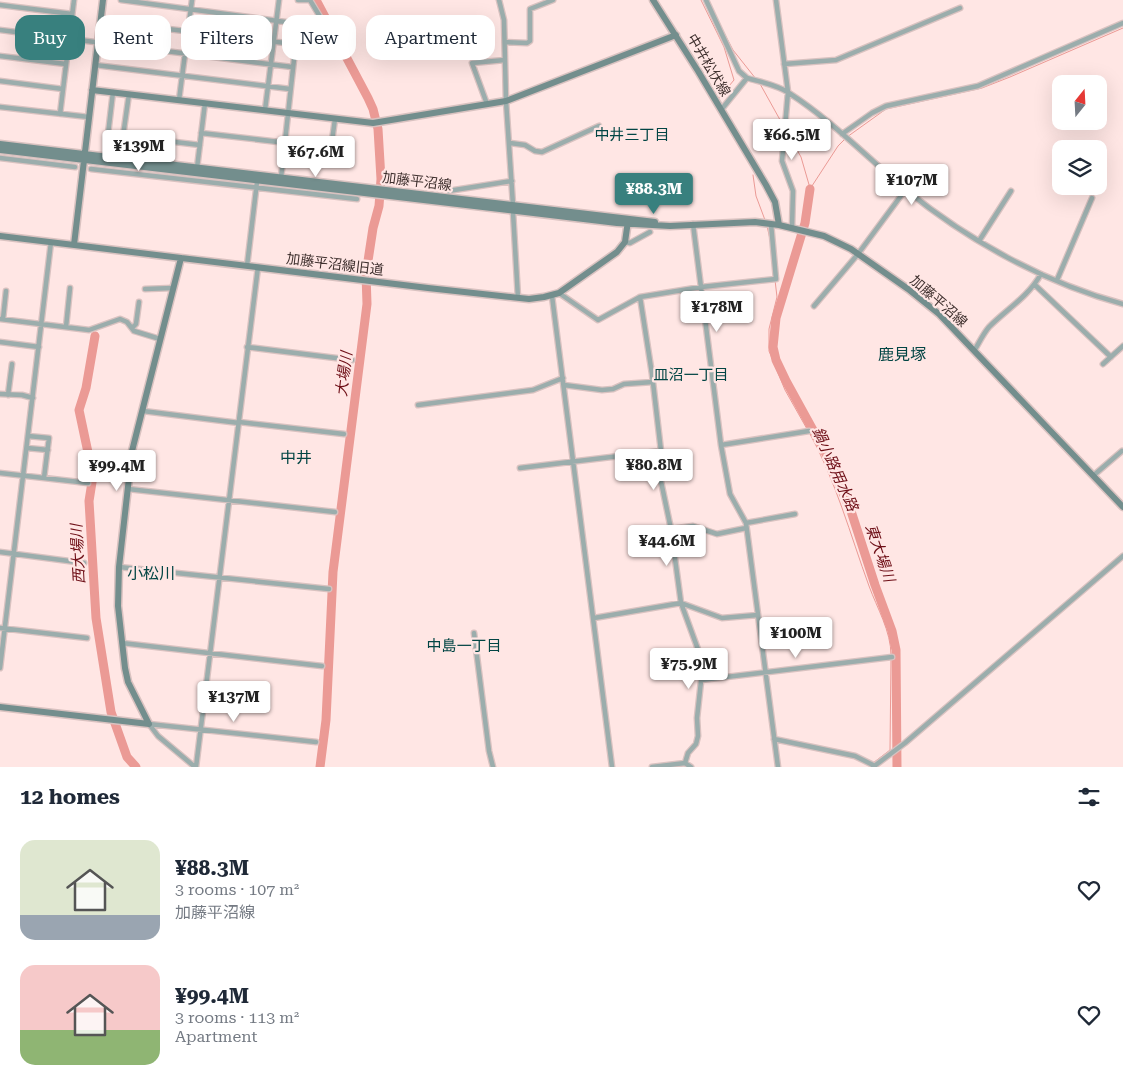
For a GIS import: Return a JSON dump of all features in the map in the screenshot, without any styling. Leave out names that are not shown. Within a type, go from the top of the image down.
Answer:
[{"type":"street","points":[[0,5],[72,14],[74,0]]},
{"type":"street","points":[[101,15],[103,0]]},
{"type":"street","points":[[121,0],[282,21]]},
{"type":"street","points":[[190,15],[192,0]]},
{"type":"street","points":[[265,110],[279,0]]},
{"type":"street","points":[[298,0],[310,0],[319,15]]},
{"type":"street","points":[[499,0],[504,20],[506,101],[518,298]]},
{"type":"street","points":[[505,42],[526,43],[530,41],[530,9],[553,0]]},
{"type":"street","name":"中井松伏線","points":[[653,0],[772,196],[777,210],[779,225]]},
{"type":"street","points":[[706,0],[739,71],[747,78],[788,92],[842,134],[906,189],[979,241],[1041,274],[1123,304]]},
{"type":"street","points":[[776,0],[788,92],[782,162],[793,191],[792,228]]},
{"type":"street","points":[[784,64],[836,60],[960,8]]},
{"type":"street","points":[[842,134],[872,113],[886,106],[978,86],[1123,23]]},
{"type":"street","points":[[0,30],[15,32]]},
{"type":"street","points":[[92,90],[373,123],[506,101],[676,35]]},
{"type":"street","points":[[273,42],[282,43]]},
{"type":"street","points":[[0,56],[66,64]]},
{"type":"street","points":[[60,114],[66,60]]},
{"type":"street","points":[[74,245],[96,60]]},
{"type":"street","points":[[179,100],[184,60]]},
{"type":"street","points":[[236,60],[292,67]]},
{"type":"street","points":[[281,178],[293,60]]},
{"type":"street","points":[[487,104],[472,63],[506,60]]},
{"type":"street","points":[[95,65],[290,89]]},
{"type":"street","points":[[721,110],[747,78]]},
{"type":"street","points":[[0,81],[63,89]]},
{"type":"street","points":[[113,92],[108,134],[200,145]]},
{"type":"street","points":[[124,136],[129,94]]},
{"type":"street","points":[[197,168],[205,103]]},
{"type":"street","points":[[0,107],[89,117]]},
{"type":"street","points":[[202,132],[331,148],[335,119]]},
{"type":"street","points":[[510,143],[525,145],[535,151],[542,152],[598,126]]},
{"type":"street","name":"加藤平沼線","points":[[0,144],[157,173],[257,185],[373,192]]},
{"type":"street","name":"加藤平沼線","points":[[0,150],[49,160],[84,158],[197,168],[373,192],[662,226],[739,222],[771,224],[832,239],[858,254],[927,303],[1123,507]]},
{"type":"street","points":[[0,158],[49,160],[75,167]]},
{"type":"street","points":[[91,169],[157,173]]},
{"type":"street","points":[[448,191],[512,181]]},
{"type":"street","points":[[247,266],[257,185],[357,199]]},
{"type":"street","points":[[814,306],[858,254],[906,189]]},
{"type":"street","points":[[979,241],[1011,191]]},
{"type":"street","points":[[1057,280],[1092,198]]},
{"type":"street","points":[[555,294],[617,252],[625,242],[628,221]]},
{"type":"street","points":[[694,224],[721,445],[730,494],[746,526],[778,767]]},
{"type":"street","points":[[555,294],[598,320],[640,296],[776,279],[771,224]]},
{"type":"street","points":[[625,242],[630,243],[650,232]]},
{"type":"street","name":"加藤平沼線旧道","points":[[0,236],[518,298],[536,298],[555,294]]},
{"type":"street","points":[[0,668],[2,629],[14,554],[51,242]]},
{"type":"street","points":[[181,258],[132,451],[119,567],[118,606],[128,682],[149,724],[158,736],[196,767]]},
{"type":"street","points":[[196,767],[258,267]]},
{"type":"street","points":[[974,350],[987,330],[1019,302],[1035,285],[1041,274]]},
{"type":"street","points":[[1035,285],[1111,356]]},
{"type":"street","points":[[66,327],[70,288]]},
{"type":"street","points":[[145,289],[173,288]]},
{"type":"street","points":[[6,291],[1,319],[89,330],[120,319],[128,322],[134,331],[160,339]]},
{"type":"street","points":[[555,294],[582,540],[594,618],[612,767]]},
{"type":"street","points":[[640,296],[661,451],[660,472],[672,529],[681,603],[703,663],[697,718],[698,736],[696,744],[688,753],[685,763]]},
{"type":"street","points":[[132,328],[136,324],[139,302]]},
{"type":"street","points":[[0,342],[39,347]]},
{"type":"street","points":[[1102,364],[1123,346]]},
{"type":"street","points":[[247,347],[352,360]]},
{"type":"street","points":[[8,395],[12,364]]},
{"type":"street","points":[[418,405],[533,390],[563,378]]},
{"type":"street","points":[[564,384],[602,390],[613,389],[624,384],[653,382]]},
{"type":"street","points":[[0,394],[22,395],[33,398]]},
{"type":"street","points":[[143,411],[344,434]]},
{"type":"street","points":[[721,445],[809,431]]},
{"type":"street","points":[[28,436],[49,438],[44,478]]},
{"type":"street","points":[[27,448],[48,450]]},
{"type":"street","points":[[520,468],[661,451]]},
{"type":"street","points":[[1094,475],[1122,451]]},
{"type":"street","points":[[0,473],[88,483]]},
{"type":"street","points":[[128,489],[335,512]]},
{"type":"street","points":[[672,529],[693,526],[717,534],[794,514]]},
{"type":"street","points":[[0,552],[84,563]]},
{"type":"street","points":[[774,739],[855,756],[873,766],[899,747],[1123,556]]},
{"type":"street","points":[[119,567],[329,589]]},
{"type":"street","points":[[594,618],[681,603],[722,618],[758,615]]},
{"type":"street","points":[[2,629],[87,638]]},
{"type":"street","points":[[474,633],[489,751],[494,767]]},
{"type":"street","points":[[122,643],[322,666]]},
{"type":"street","points":[[701,680],[892,657]]},
{"type":"street","points":[[0,707],[316,742]]},
{"type":"street","points":[[652,767],[685,763],[691,767]]},
{"type":"waterway","name":"大場川","points":[[316,0],[373,109],[378,129],[381,179],[379,206],[373,228],[366,274],[367,304],[333,572],[326,720],[320,767]]},
{"type":"waterway","name":"鍋小路用水路","points":[[701,0],[724,47],[734,80],[719,98]]},
{"type":"waterway","points":[[847,137],[886,109],[982,88],[1123,28]]},
{"type":"waterway","points":[[722,29],[733,50],[756,79]]},
{"type":"waterway","points":[[759,82],[784,127]]},
{"type":"waterway","points":[[787,132],[801,157],[810,188]]},
{"type":"waterway","points":[[810,189],[838,146],[845,139]]},
{"type":"waterway","name":"鍋小路用水路","points":[[753,175],[756,196],[765,220]]},
{"type":"waterway","name":"東大場川","points":[[810,189],[805,223],[776,318],[773,347],[776,360],[825,452],[851,511],[892,631],[896,650],[897,767]]},
{"type":"waterway","name":"鍋小路用水路","points":[[767,226],[770,239]]},
{"type":"waterway","name":"鍋小路用水路","points":[[775,280],[777,297],[769,329],[769,351],[785,390],[807,429]]},
{"type":"waterway","name":"西大場川","points":[[95,336],[86,388],[79,410],[93,476],[89,501],[96,618],[111,712],[127,757],[136,767]]},
{"type":"waterway","name":"鍋小路用水路","points":[[809,432],[827,469],[842,508],[869,586],[886,628],[891,655]]},
{"type":"waterway","name":"鍋小路用水路","points":[[870,767],[890,750],[891,659]]},
{"type":"district","name":"中井三丁目","points":[[632,135]]},
{"type":"district","name":"鹿見塚","points":[[902,354]]},
{"type":"district","name":"皿沼一丁目","points":[[691,375]]},
{"type":"district","name":"中井","points":[[296,457]]},
{"type":"district","name":"小松川","points":[[151,573]]},
{"type":"district","name":"中島一丁目","points":[[464,646]]}]
